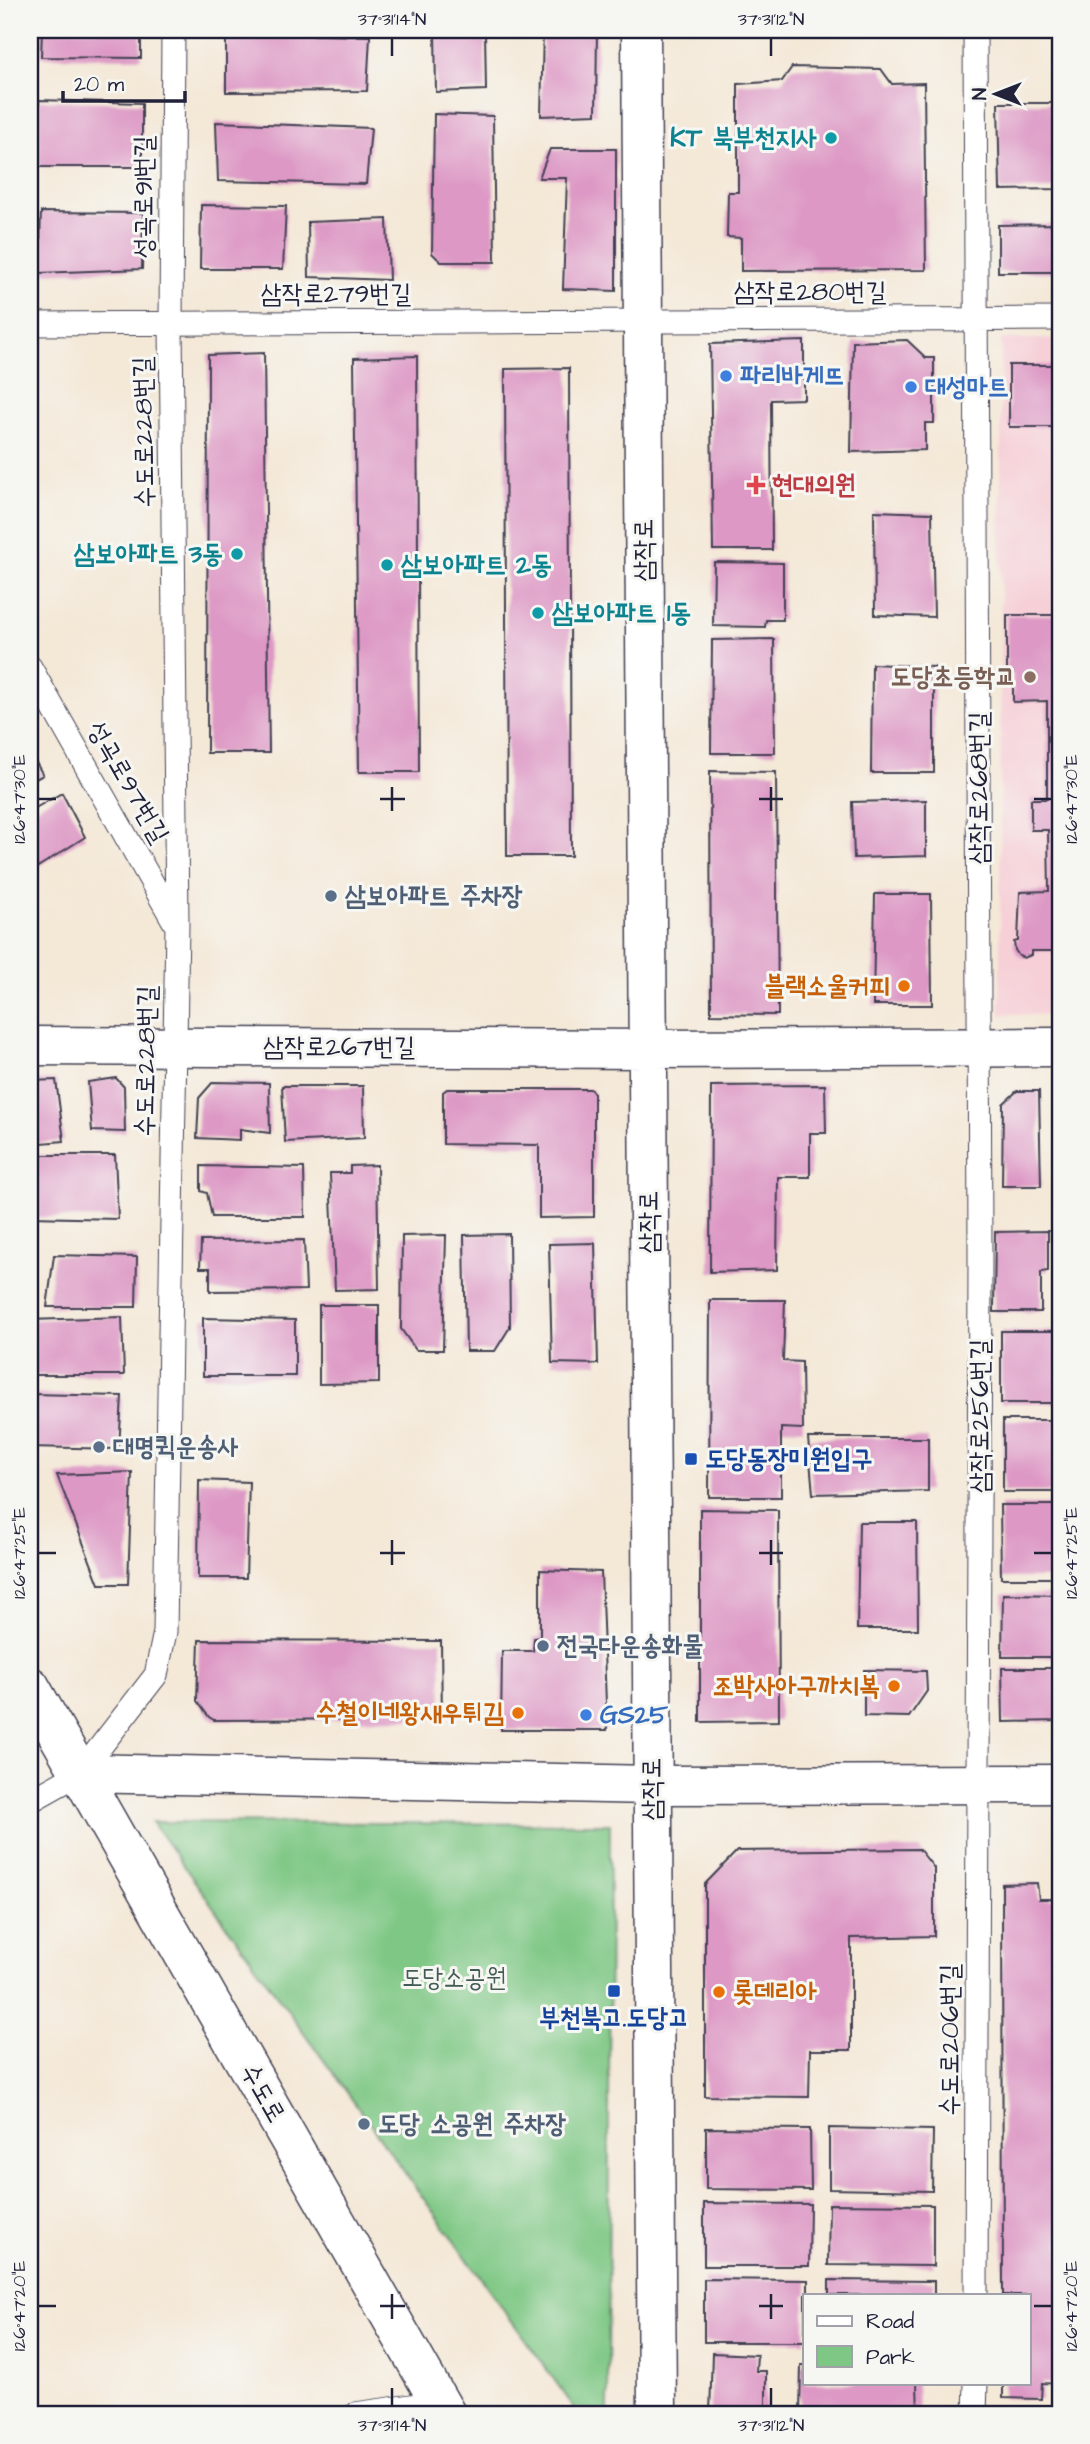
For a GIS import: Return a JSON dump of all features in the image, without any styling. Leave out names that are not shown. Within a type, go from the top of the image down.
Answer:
[{"type":"street","name":"삼작로","points":[[641,30],[657,2414]]},
{"type":"street","name":"삼작로267번길","points":[[30,1046],[648,1049]]},
{"type":"street","points":[[648,1049],[1060,1047]]},
{"type":"street","name":"수도로","points":[[30,1686],[442,2408]]},
{"type":"street","points":[[79,1773],[652,1785],[1060,1784]]},
{"type":"lane","name":"성곡로91번길","points":[[172,323],[173,30]]},
{"type":"lane","points":[[975,30],[977,319]]},
{"type":"lane","name":"삼작로268번길","points":[[977,319],[980,1047]]},
{"type":"lane","name":"삼작로280번길","points":[[643,320],[1060,319]]},
{"type":"lane","name":"삼작로279번길","points":[[30,324],[643,320]]},
{"type":"lane","name":"수도로228번길","points":[[79,1773],[156,1675],[165,1632],[177,925],[172,323]]},
{"type":"lane","name":"성곡로97번길","points":[[30,667],[177,925]]},
{"type":"lane","name":"삼작로256번길","points":[[980,1047],[980,1785]]},
{"type":"lane","points":[[30,1801],[79,1773]]},
{"type":"lane","name":"수도로206번길","points":[[976,2294],[980,1785]]},
{"type":"lane","points":[[975,2414],[976,2384]]},
{"type":"lane","points":[[355,2414],[442,2408]]},
{"type":"shaded area","name":"도당초등학교","points":[[1001,339],[1060,339],[1060,1015],[1000,1014]]},
{"type":"green space","name":"도당소공원","points":[[152,1822],[610,1824],[608,2414],[579,2414]]},
{"type":"building","points":[[42,30],[141,30],[141,58],[41,57]]},
{"type":"building","points":[[435,30],[485,30],[486,90],[436,92]]},
{"type":"building","points":[[543,30],[597,30],[596,114],[541,116]]},
{"type":"building","points":[[226,33],[370,36],[367,91],[226,92]]},
{"type":"building","name":"KT 북부천지사","points":[[792,67],[881,69],[892,84],[924,83],[926,270],[741,271],[741,238],[727,237],[728,192],[738,192],[738,84],[782,81]]},
{"type":"building","points":[[39,100],[142,103],[142,167],[39,167]]},
{"type":"building","points":[[998,103],[1060,103],[1060,189],[1000,190]]},
{"type":"building","points":[[434,114],[493,116],[495,262],[441,262],[432,253]]},
{"type":"building","points":[[216,122],[371,128],[366,184],[218,181]]},
{"type":"building","points":[[550,149],[616,149],[616,291],[563,289],[567,178],[539,178]]},
{"type":"building","points":[[201,205],[286,206],[283,269],[200,269]]},
{"type":"building","points":[[41,212],[143,213],[142,269],[39,273]]},
{"type":"building","points":[[387,219],[389,280],[309,277],[308,222]]},
{"type":"building","points":[[1060,224],[1060,272],[998,272],[998,225]]},
{"type":"building","points":[[907,340],[926,358],[934,358],[934,423],[925,423],[925,450],[851,452],[853,342]]},
{"type":"building","points":[[804,341],[804,399],[771,400],[772,550],[713,550],[710,344]]},
{"type":"building","name":"삼보아파트 3동","points":[[264,353],[269,753],[207,753],[208,355]]},
{"type":"building","name":"삼보아파트 2동","points":[[417,356],[419,772],[359,772],[354,358]]},
{"type":"building","points":[[1009,365],[1060,365],[1060,427],[1009,427]]},
{"type":"building","name":"삼보아파트 1동","points":[[569,368],[571,856],[507,856],[505,369]]},
{"type":"building","points":[[874,511],[932,513],[934,617],[875,615]]},
{"type":"building","points":[[714,562],[783,563],[783,620],[766,620],[765,627],[713,626]]},
{"type":"building","points":[[1007,615],[1060,615],[1060,951],[1031,951],[1031,955],[1024,958],[1015,950],[1014,942],[1018,941],[1020,892],[1049,891],[1048,830],[1031,830],[1031,799],[1047,799],[1047,701],[1013,702],[1013,674],[1007,674]]},
{"type":"building","points":[[774,639],[775,753],[711,753],[712,640]]},
{"type":"building","points":[[872,664],[934,667],[934,773],[871,773]]},
{"type":"building","points":[[30,752],[43,775],[30,782]]},
{"type":"building","points":[[710,771],[776,772],[778,1015],[711,1014]]},
{"type":"building","points":[[62,793],[85,837],[30,872],[30,811]]},
{"type":"building","points":[[926,800],[926,856],[854,858],[852,802]]},
{"type":"building","points":[[875,894],[931,894],[932,1005],[873,1005]]},
{"type":"building","points":[[116,1078],[124,1087],[125,1132],[92,1131],[88,1082]]},
{"type":"building","points":[[56,1080],[64,1141],[30,1144],[30,1081]]},
{"type":"building","points":[[213,1082],[269,1083],[270,1133],[240,1129],[240,1140],[197,1138],[199,1098]]},
{"type":"building","points":[[825,1085],[826,1133],[810,1133],[810,1177],[778,1177],[777,1270],[710,1272],[711,1086]]},
{"type":"building","points":[[282,1086],[363,1086],[364,1138],[285,1142]]},
{"type":"building","points":[[447,1089],[590,1089],[594,1093],[594,1217],[539,1218],[539,1145],[443,1144],[443,1092]]},
{"type":"building","points":[[1017,1091],[1039,1091],[1041,1186],[1002,1186],[1003,1104]]},
{"type":"building","points":[[30,1155],[115,1155],[118,1219],[30,1217]]},
{"type":"building","points":[[377,1165],[379,1289],[335,1290],[330,1173],[350,1173],[350,1166]]},
{"type":"building","points":[[201,1166],[304,1168],[305,1217],[212,1217],[207,1193],[201,1191]]},
{"type":"building","points":[[1048,1231],[1048,1271],[1041,1272],[1041,1312],[994,1312],[995,1232]]},
{"type":"building","points":[[509,1234],[510,1327],[495,1351],[466,1351],[464,1235]]},
{"type":"building","points":[[446,1235],[443,1350],[416,1350],[401,1329],[402,1236]]},
{"type":"building","points":[[304,1240],[306,1290],[210,1291],[210,1268],[200,1268],[201,1241]]},
{"type":"building","points":[[595,1243],[598,1364],[552,1363],[549,1244]]},
{"type":"building","points":[[54,1255],[137,1257],[136,1307],[47,1307]]},
{"type":"building","points":[[710,1300],[785,1300],[783,1361],[802,1362],[803,1429],[781,1428],[781,1497],[709,1497]]},
{"type":"building","points":[[319,1305],[379,1305],[379,1383],[319,1384]]},
{"type":"building","points":[[122,1317],[124,1375],[30,1375],[30,1320]]},
{"type":"building","points":[[203,1318],[295,1320],[295,1376],[203,1376]]},
{"type":"building","points":[[1001,1331],[1060,1331],[1060,1403],[1001,1403]]},
{"type":"building","points":[[30,1394],[122,1396],[119,1449],[30,1447]]},
{"type":"building","points":[[1003,1420],[1060,1420],[1060,1492],[1003,1492]]},
{"type":"building","points":[[808,1438],[928,1438],[928,1491],[813,1494]]},
{"type":"building","points":[[132,1472],[128,1584],[99,1584],[57,1475]]},
{"type":"building","points":[[199,1480],[249,1482],[246,1578],[198,1578]]},
{"type":"building","points":[[1000,1505],[1060,1505],[1060,1578],[1001,1578]]},
{"type":"building","points":[[700,1509],[778,1510],[779,1721],[700,1722]]},
{"type":"building","points":[[859,1522],[917,1522],[918,1629],[857,1629]]},
{"type":"building","points":[[540,1570],[601,1572],[607,1730],[501,1730],[502,1651],[533,1651],[534,1638],[540,1637]]},
{"type":"building","points":[[1003,1594],[1060,1595],[1060,1657],[1002,1657]]},
{"type":"building","points":[[199,1640],[441,1641],[442,1719],[214,1720],[197,1701]]},
{"type":"building","points":[[1002,1668],[1060,1668],[1060,1721],[1003,1722]]},
{"type":"building","points":[[864,1670],[926,1671],[927,1691],[909,1717],[864,1716]]},
{"type":"building","points":[[919,1849],[934,1868],[934,1936],[851,1938],[851,2050],[810,2050],[809,2097],[705,2096],[705,1884],[737,1851]]},
{"type":"building","points":[[1037,1883],[1039,1899],[1060,1899],[1060,2384],[1042,2383],[1041,2399],[1003,2398],[1003,2384],[1030,2384],[1030,2294],[1003,2294],[1002,1884]]},
{"type":"building","points":[[706,2128],[810,2129],[811,2190],[706,2189]]},
{"type":"building","points":[[829,2128],[933,2130],[932,2191],[829,2189]]},
{"type":"building","points":[[704,2203],[810,2204],[809,2266],[704,2266]]},
{"type":"building","points":[[829,2204],[933,2205],[933,2266],[828,2265]]},
{"type":"building","points":[[704,2279],[808,2280],[808,2294],[803,2294],[803,2342],[704,2342]]},
{"type":"building","points":[[829,2280],[934,2281],[934,2294],[829,2294]]},
{"type":"building","points":[[712,2353],[757,2355],[756,2371],[766,2371],[766,2414],[710,2414]]},
{"type":"building","points":[[801,2365],[803,2384],[917,2384],[918,2414],[800,2414]]},
{"type":"place","name":"KT 북부천지사","points":[[831,138]]},
{"type":"place","name":"파리바게뜨","points":[[726,376]]},
{"type":"place","name":"대성마트","points":[[911,387]]},
{"type":"place","name":"현대의원","points":[[756,485]]},
{"type":"place","name":"삼보아파트 3동","points":[[237,554]]},
{"type":"place","name":"삼보아파트 2동","points":[[387,565]]},
{"type":"place","name":"삼보아파트 1동","points":[[538,613]]},
{"type":"place","name":"도당초등학교","points":[[1030,677]]},
{"type":"place","name":"삼보아파트 주차장","points":[[331,896]]},
{"type":"place","name":"블랙소울커피","points":[[904,986]]},
{"type":"place","name":"대명퀵운송사","points":[[99,1447]]},
{"type":"place","name":"도당동장미원입구","points":[[691,1459]]},
{"type":"place","name":"전국다운송화물","points":[[543,1646]]},
{"type":"place","name":"조박사아구까치복","points":[[894,1686]]},
{"type":"place","name":"수철이네왕새우튀김","points":[[518,1713]]},
{"type":"place","name":"GS25","points":[[586,1715]]},
{"type":"place","name":"부천북고.도당고","points":[[614,1991]]},
{"type":"place","name":"롯데리아","points":[[719,1992]]},
{"type":"place","name":"도당 소공원 주차장","points":[[364,2124]]}]
